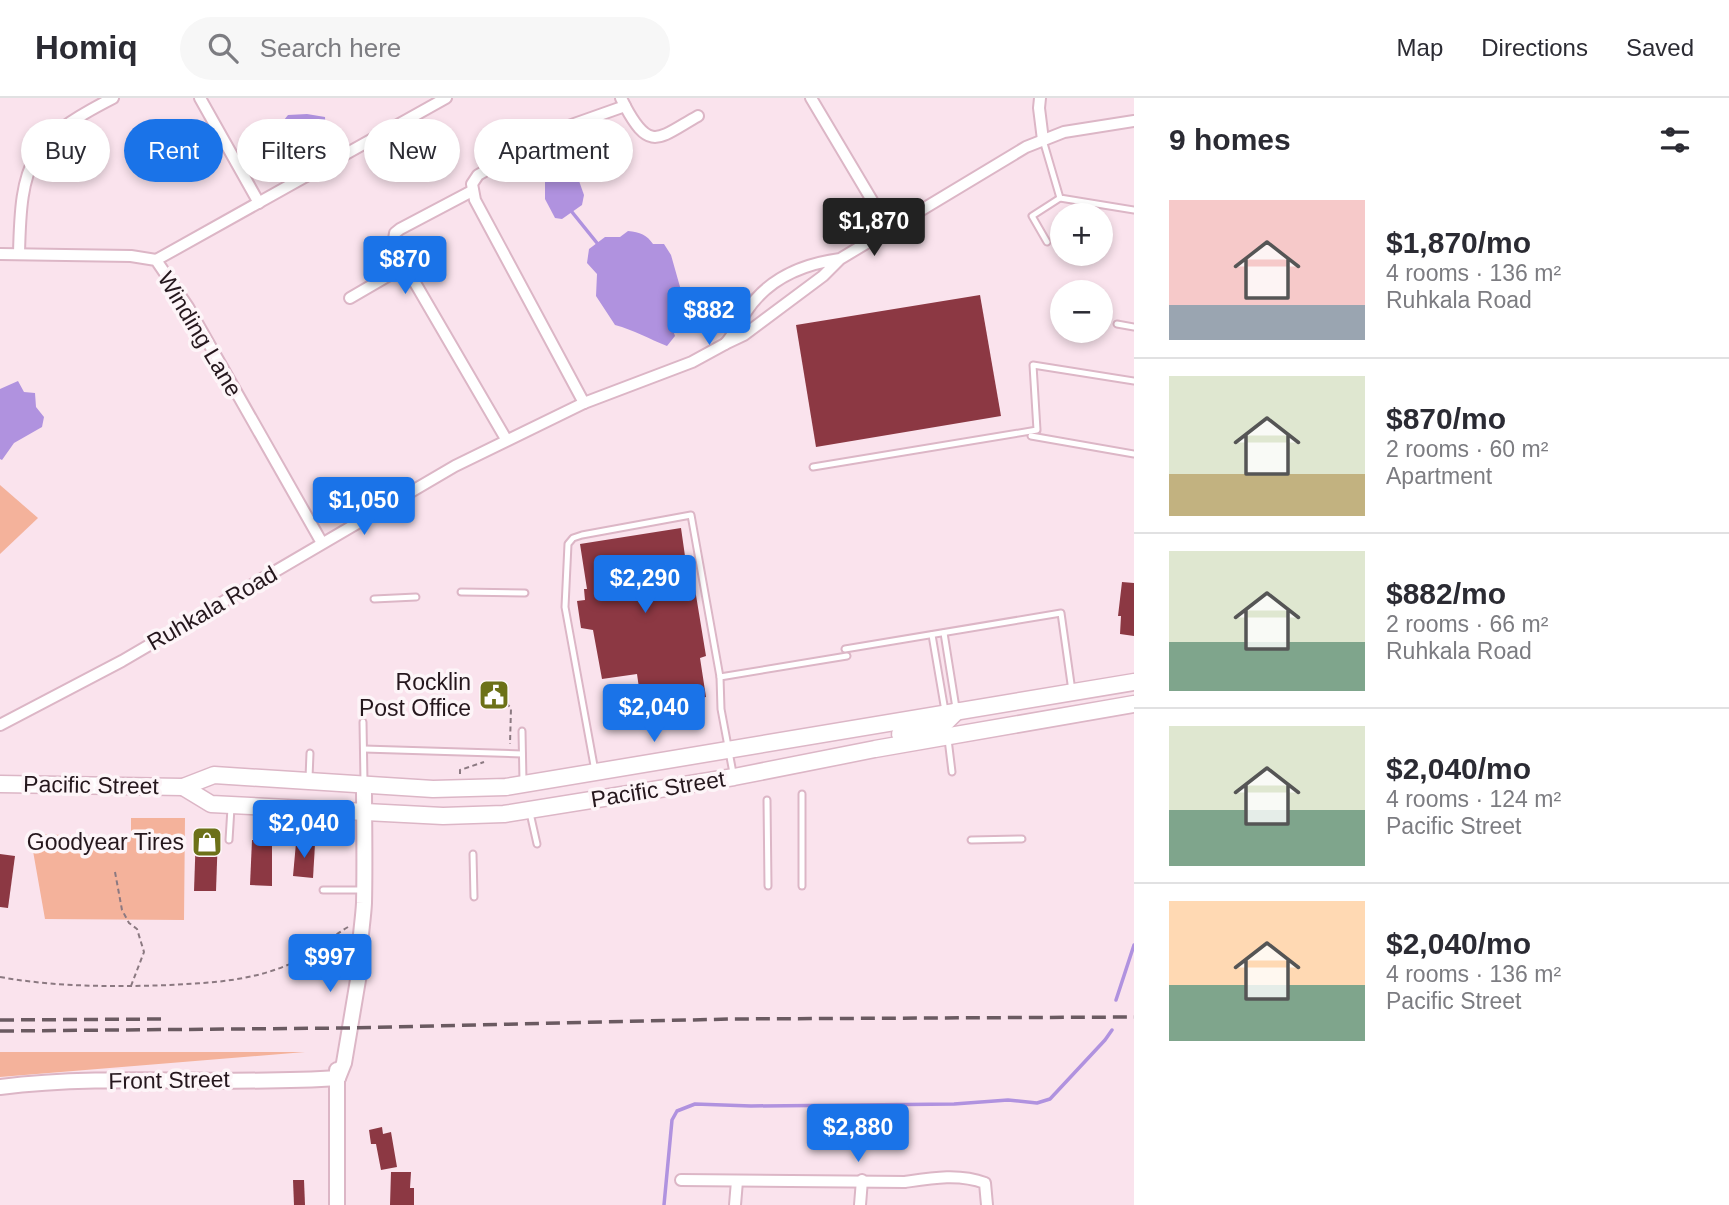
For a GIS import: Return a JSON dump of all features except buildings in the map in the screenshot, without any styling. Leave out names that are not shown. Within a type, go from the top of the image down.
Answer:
[{"type":"main road","name":"Pacific Street","points":[[0,784],[183,787],[214,775],[468,790],[595,773],[1134,682]]},
{"type":"main road","name":"Pacific Street","points":[[183,787],[211,804],[472,816],[530,810],[734,776],[1134,704]]},
{"type":"main road","points":[[1098,710],[1117,716],[1134,713]]},
{"type":"main road","points":[[875,749],[889,736],[942,726],[951,712]]},
{"type":"street","points":[[19,254],[23,183],[32,160],[53,134],[81,114],[113,98]]},
{"type":"street","points":[[200,98],[259,203]]},
{"type":"street","points":[[156,260],[446,98]]},
{"type":"street","points":[[811,98],[889,229]]},
{"type":"street","points":[[1040,98],[1043,140]]},
{"type":"street","points":[[584,403],[475,200],[472,191],[474,179],[567,126],[623,102],[636,127],[653,137],[662,136],[698,116]]},
{"type":"street","name":"Ruhkala Road","points":[[0,725],[121,661],[506,439],[584,403],[680,367],[744,335],[841,260],[997,163],[1043,140],[1084,128],[1134,121]]},
{"type":"street","points":[[472,191],[395,233],[393,245],[506,439]]},
{"type":"street","name":"Winding Lane","points":[[0,254],[131,256],[156,260],[188,307],[322,543]]},
{"type":"street","name":"Ruhkala Road","points":[[725,344],[755,301],[774,281],[809,264],[841,260]]},
{"type":"street","points":[[350,298],[405,266]]},
{"type":"street","points":[[337,1205],[338,1078],[344,1063],[360,968],[363,922],[364,784]]},
{"type":"street","name":"Front Street","points":[[0,1087],[97,1081],[338,1078]]},
{"type":"street","points":[[681,1180],[905,1182],[934,1178],[970,1178],[985,1183],[986,1205]]},
{"type":"street","points":[[860,1205],[862,1180]]},
{"type":"street","points":[[735,1205],[737,1181]]},
{"type":"lane","points":[[1043,140],[1060,198]]},
{"type":"lane","points":[[1047,242],[1032,216],[1060,198],[1134,210]]},
{"type":"lane","points":[[1117,324],[1134,327]]},
{"type":"lane","points":[[813,467],[1037,430],[1033,365],[1134,381]]},
{"type":"lane","points":[[1031,436],[1134,454]]},
{"type":"lane","points":[[595,773],[565,607],[568,544],[573,538],[691,515],[720,677],[721,709],[734,776]]},
{"type":"lane","points":[[461,592],[525,593]]},
{"type":"lane","points":[[374,599],[416,597]]},
{"type":"lane","points":[[720,677],[932,635],[1061,613],[1072,692]]},
{"type":"lane","points":[[944,633],[951,712]]},
{"type":"lane","points":[[932,635],[951,712]]},
{"type":"lane","points":[[363,722],[364,784]]},
{"type":"lane","points":[[522,731],[524,784]]},
{"type":"lane","points":[[947,736],[952,772]]},
{"type":"lane","points":[[364,749],[522,754]]},
{"type":"lane","points":[[309,781],[310,753]]},
{"type":"lane","points":[[0,784],[0,797]]},
{"type":"lane","points":[[802,794],[802,886]]},
{"type":"lane","points":[[767,800],[768,886]]},
{"type":"lane","points":[[229,840],[232,805]]},
{"type":"lane","points":[[530,810],[537,844]]},
{"type":"lane","points":[[971,839],[1022,839]]},
{"type":"lane","points":[[473,854],[474,897]]},
{"type":"lane","points":[[323,890],[364,890]]},
{"type":"path","points":[[115,872],[122,910],[129,923],[137,929],[144,951],[131,987]]},
{"type":"path","points":[[0,977],[33,982],[131,987],[224,982],[284,967],[315,952],[350,926],[363,922]]},
{"type":"shaded area","points":[[307,114],[325,119],[285,119],[288,115]]},
{"type":"shaded area","points":[[545,182],[579,182],[584,195],[582,205],[562,219],[555,218],[545,199]]},
{"type":"shaded area","points":[[628,231],[643,235],[653,244],[664,244],[671,255],[684,301],[671,324],[675,336],[667,346],[615,325],[596,296],[597,274],[587,263],[589,249],[605,237],[620,237]]},
{"type":"shaded area","points":[[18,381],[24,392],[35,393],[36,407],[44,417],[42,427],[14,443],[2,460],[0,389]]},
{"type":"shaded area","points":[[0,485],[38,518],[0,554]]},
{"type":"shaded area","points":[[131,818],[185,818],[184,920],[45,919],[30,834],[131,837]]},
{"type":"shaded area","points":[[0,1052],[305,1052],[0,1077]]},
{"type":"waterway","points":[[572,212],[597,243]]},
{"type":"waterway","points":[[1116,1000],[1134,945]]},
{"type":"waterway","points":[[664,1205],[672,1120],[677,1111],[695,1104],[954,1104],[1008,1100],[1037,1103],[1050,1099],[1112,1030]]},
{"type":"railway","points":[[0,1031],[349,1028],[730,1019],[1134,1017]]},
{"type":"railway","points":[[0,1020],[165,1019]]},
{"type":"place","name":"Rocklin Post Office","points":[[494,695]]},
{"type":"place","name":"Goodyear Tires","points":[[207,842]]}]
